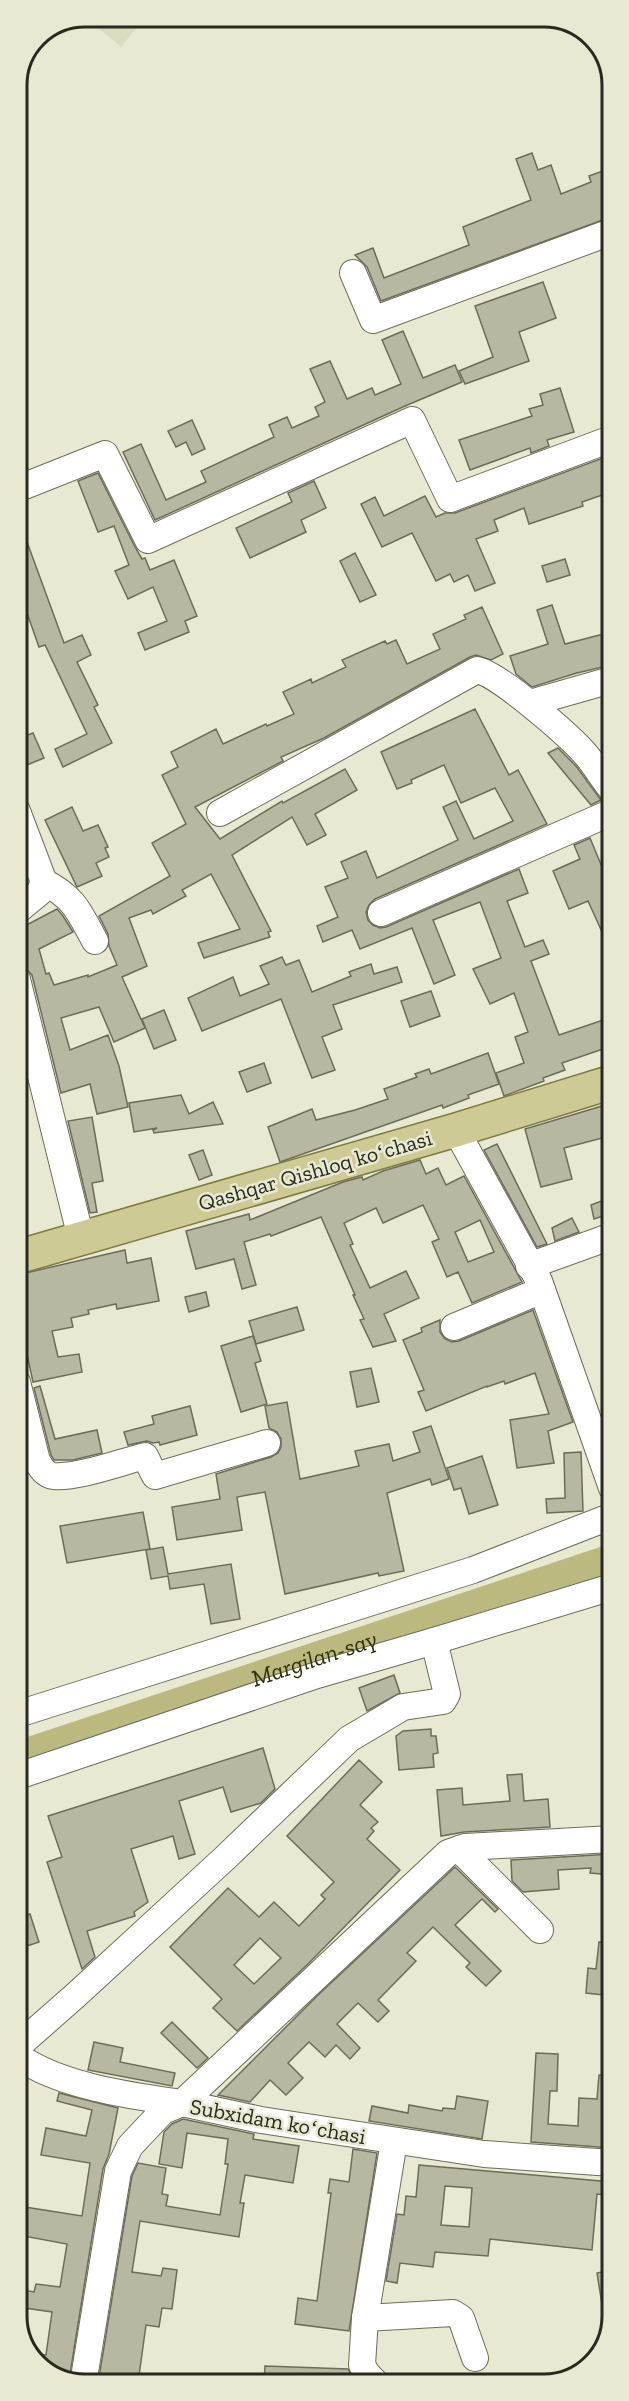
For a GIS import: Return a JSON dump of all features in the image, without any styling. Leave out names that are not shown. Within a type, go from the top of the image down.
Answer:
[{"type":"main road","name":"Qashqar Qishloq koʻchasi","points":[[27,1254],[456,1130],[602,1085]]},
{"type":"street","points":[[353,273],[373,320],[602,235]]},
{"type":"street","points":[[27,485],[105,454],[148,540],[412,420],[450,499],[602,442]]},
{"type":"street","points":[[220,813],[477,670],[487,672],[530,704],[586,754],[602,776]]},
{"type":"street","points":[[530,704],[602,683]]},
{"type":"street","points":[[381,913],[602,817]]},
{"type":"street","points":[[27,838],[44,882],[62,891],[73,902],[95,941]]},
{"type":"street","points":[[27,903],[39,893],[44,882]]},
{"type":"street","points":[[27,1019],[81,1238]]},
{"type":"street","points":[[456,1130],[542,1290],[602,1460]]},
{"type":"street","points":[[529,1266],[602,1240]]},
{"type":"street","points":[[454,1327],[542,1290]]},
{"type":"street","points":[[27,1422],[37,1461],[44,1471],[52,1476],[82,1472],[145,1456],[155,1476],[267,1443]]},
{"type":"street","points":[[27,1711],[473,1570],[602,1520]]},
{"type":"street","points":[[27,1773],[317,1675],[602,1590]]},
{"type":"street","points":[[27,2038],[164,1915],[349,1739],[403,1707],[443,1701],[447,1694],[434,1641]]},
{"type":"street","points":[[27,2063],[103,2090],[182,2103],[448,1853],[465,1847],[602,1840]]},
{"type":"street","points":[[459,1849],[540,1930]]},
{"type":"street","name":"Subxidam koʻchasi","points":[[85,2374],[118,2171],[130,2146],[163,2111],[182,2103],[261,2120],[484,2154],[602,2162]]},
{"type":"street","points":[[367,2374],[362,2365],[365,2318],[394,2141]]},
{"type":"street","points":[[365,2318],[453,2313],[461,2318],[475,2358]]},
{"type":"shaded area","points":[[97,27],[137,27],[121,47]]},
{"type":"building","points":[[532,153],[538,170],[551,165],[561,194],[591,182],[589,176],[602,171],[602,220],[381,301],[367,267],[355,255],[373,248],[384,278],[469,245],[463,227],[531,200],[516,159]]},
{"type":"building","points":[[543,282],[556,318],[519,332],[529,361],[465,384],[459,371],[493,357],[475,306]]},
{"type":"building","points":[[403,331],[423,378],[455,365],[462,382],[155,520],[123,452],[141,444],[166,500],[206,482],[201,471],[274,437],[269,425],[287,417],[292,428],[319,416],[315,407],[325,402],[310,369],[330,361],[347,399],[372,388],[375,395],[401,384],[382,340]]},
{"type":"building","points":[[560,388],[574,432],[547,440],[549,446],[531,453],[530,448],[470,470],[459,440],[532,416],[529,409],[543,405],[540,394]]},
{"type":"building","points":[[192,420],[205,449],[192,455],[186,442],[176,447],[168,431]]},
{"type":"building","points":[[602,458],[602,495],[582,502],[583,506],[529,524],[524,508],[494,520],[498,531],[476,539],[495,583],[475,591],[468,575],[454,582],[450,574],[436,581],[412,533],[382,547],[361,504],[375,497],[384,516],[425,496],[436,517],[445,513],[455,513]]},
{"type":"building","points":[[98,473],[135,547],[142,559],[145,558],[150,570],[174,560],[197,616],[185,621],[189,632],[145,650],[138,633],[167,621],[153,587],[128,599],[115,571],[129,565],[114,526],[98,532],[78,481]]},
{"type":"building","points":[[314,481],[326,508],[301,520],[306,532],[250,558],[236,528],[292,502],[288,493]]},
{"type":"building","points":[[27,542],[64,643],[82,635],[91,655],[77,662],[98,705],[94,707],[112,743],[63,767],[55,749],[87,734],[45,645],[39,647],[27,613]]},
{"type":"building","points":[[355,553],[376,595],[360,602],[340,561]]},
{"type":"building","points":[[565,559],[570,575],[547,582],[542,566]]},
{"type":"building","points":[[552,605],[565,644],[602,634],[602,667],[532,687],[516,674],[510,656],[548,644],[537,610]]},
{"type":"building","points":[[482,607],[503,654],[491,660],[476,655],[470,657],[324,738],[281,757],[283,761],[195,807],[220,839],[282,801],[283,803],[345,769],[357,790],[315,814],[326,835],[307,845],[292,817],[232,855],[271,931],[268,932],[270,937],[204,958],[198,943],[240,929],[211,874],[182,890],[186,896],[153,914],[151,910],[129,918],[147,966],[122,977],[145,1028],[114,1042],[99,1007],[61,1018],[70,1050],[108,1035],[119,1066],[128,1107],[97,1114],[90,1084],[61,1093],[32,975],[27,970],[27,925],[57,909],[73,932],[39,949],[46,974],[49,973],[54,985],[88,975],[88,977],[117,965],[109,946],[108,934],[99,916],[170,876],[152,843],[186,824],[162,775],[178,767],[171,752],[216,729],[223,744],[294,714],[283,692],[311,679],[312,683],[346,667],[342,660],[385,641],[387,644],[396,640],[407,664],[440,649],[433,634],[466,619],[464,615]]},
{"type":"building","points":[[475,709],[509,775],[518,770],[547,824],[375,899],[366,912],[368,920],[380,928],[386,927],[519,869],[528,893],[507,901],[525,947],[543,940],[549,954],[531,961],[559,1035],[602,1020],[602,1049],[562,1063],[565,1070],[543,1078],[544,1081],[504,1096],[496,1073],[524,1063],[515,1037],[528,1032],[514,993],[490,1004],[473,969],[501,958],[480,902],[433,920],[455,975],[434,984],[412,928],[360,949],[352,930],[323,942],[317,926],[338,917],[325,887],[348,878],[341,862],[366,851],[377,878],[458,840],[443,807],[456,801],[474,839],[513,821],[495,788],[461,803],[444,765],[397,789],[381,752]]},
{"type":"building","points":[[33,733],[44,758],[27,765],[27,735]]},
{"type":"building","points":[[558,748],[576,766],[601,800],[591,805],[548,753]]},
{"type":"building","points":[[72,807],[83,831],[98,825],[108,847],[105,848],[109,857],[96,863],[102,876],[77,887],[45,820]]},
{"type":"building","points":[[590,838],[602,867],[602,932],[588,901],[569,909],[553,871],[580,859],[574,845]]},
{"type":"building","points":[[282,957],[286,965],[299,960],[312,992],[351,976],[349,972],[371,964],[374,974],[397,967],[402,982],[333,1005],[342,1029],[322,1037],[335,1070],[312,1078],[281,999],[202,1031],[188,998],[233,977],[240,996],[269,984],[260,966]]},
{"type":"building","points":[[431,991],[440,1016],[410,1027],[401,1001]]},
{"type":"building","points":[[164,1010],[176,1040],[154,1049],[142,1019]]},
{"type":"building","points":[[488,1053],[499,1084],[468,1095],[469,1098],[443,1108],[442,1105],[280,1162],[268,1127],[312,1109],[316,1120],[388,1099],[384,1089],[417,1077],[415,1074],[429,1069],[431,1074]]},
{"type":"building","points":[[264,1063],[271,1083],[247,1092],[239,1072]]},
{"type":"building","points":[[181,1095],[189,1114],[213,1102],[223,1124],[154,1133],[153,1130],[157,1128],[134,1132],[129,1103]]},
{"type":"building","points":[[602,1106],[602,1138],[564,1148],[572,1179],[541,1187],[525,1129]]},
{"type":"building","points":[[92,1117],[103,1181],[92,1183],[97,1212],[90,1213],[68,1121]]},
{"type":"building","points":[[497,1144],[547,1244],[537,1247],[484,1150]]},
{"type":"building","points":[[203,1150],[212,1175],[199,1180],[189,1155]]},
{"type":"building","points":[[420,1160],[426,1174],[438,1168],[446,1185],[464,1176],[522,1282],[472,1303],[458,1272],[447,1277],[432,1242],[439,1239],[423,1205],[383,1223],[376,1208],[344,1223],[353,1244],[350,1245],[370,1288],[406,1271],[419,1298],[384,1314],[396,1341],[373,1347],[360,1320],[364,1319],[353,1295],[355,1295],[321,1217],[271,1236],[270,1234],[244,1242],[256,1285],[242,1289],[234,1259],[196,1269],[186,1231],[249,1214],[250,1220],[343,1182],[362,1177],[363,1180],[383,1171]],"holes":[[[480,1220],[494,1252],[468,1262],[455,1232]]]},
{"type":"building","points":[[602,1201],[602,1216],[594,1219],[591,1205]]},
{"type":"building","points":[[572,1218],[579,1232],[555,1241],[552,1228]]},
{"type":"building","points":[[125,1250],[127,1263],[151,1258],[159,1301],[117,1309],[116,1304],[88,1310],[89,1314],[71,1318],[73,1327],[52,1331],[58,1357],[79,1354],[82,1372],[33,1382],[27,1354],[27,1273]]},
{"type":"building","points":[[206,1292],[209,1306],[189,1312],[185,1297]]},
{"type":"building","points":[[297,1307],[304,1330],[256,1344],[249,1321]]},
{"type":"building","points":[[533,1310],[573,1422],[548,1431],[554,1463],[517,1468],[510,1420],[549,1414],[535,1373],[505,1384],[504,1381],[487,1386],[426,1411],[418,1392],[424,1390],[403,1340],[422,1332],[421,1328],[440,1320],[440,1332],[445,1339],[452,1342],[459,1341]]},
{"type":"building","points":[[253,1336],[261,1361],[255,1363],[267,1404],[241,1412],[221,1346]]},
{"type":"building","points":[[371,1368],[379,1402],[357,1407],[350,1372]]},
{"type":"building","points":[[40,1386],[55,1439],[97,1430],[102,1453],[73,1460],[54,1460],[34,1388]]},
{"type":"building","points":[[287,1402],[300,1479],[359,1466],[355,1451],[389,1444],[393,1461],[420,1452],[413,1432],[431,1426],[449,1479],[432,1485],[430,1479],[387,1493],[404,1571],[379,1576],[378,1573],[285,1594],[265,1492],[237,1497],[242,1530],[177,1540],[172,1507],[220,1499],[216,1474],[278,1453],[281,1439],[277,1432],[269,1428],[265,1406]]},
{"type":"building","points":[[190,1406],[197,1435],[160,1445],[159,1442],[147,1441],[128,1445],[124,1432],[154,1424],[152,1416]]},
{"type":"building","points":[[581,1452],[583,1511],[547,1513],[546,1499],[565,1498],[564,1453]]},
{"type":"building","points":[[482,1456],[498,1505],[469,1514],[461,1488],[454,1490],[447,1468]]},
{"type":"building","points":[[143,1512],[150,1549],[67,1563],[60,1526]]},
{"type":"building","points":[[163,1547],[168,1574],[231,1564],[240,1619],[211,1624],[204,1584],[170,1589],[168,1576],[151,1579],[146,1550]]},
{"type":"building","points":[[394,1675],[400,1693],[367,1711],[359,1688]]},
{"type":"building","points":[[431,1729],[431,1736],[436,1736],[438,1753],[433,1754],[434,1767],[399,1770],[396,1736],[403,1731]]},
{"type":"building","points":[[263,1748],[275,1789],[261,1803],[231,1812],[223,1787],[179,1801],[195,1854],[179,1859],[173,1836],[131,1849],[148,1902],[134,1912],[135,1916],[87,1931],[95,1957],[82,1969],[47,1862],[62,1857],[48,1816]]},
{"type":"building","points":[[359,1760],[382,1782],[360,1805],[378,1822],[371,1828],[374,1831],[367,1839],[400,1870],[309,1963],[237,2031],[213,2008],[222,1999],[170,1947],[228,1888],[259,1917],[274,1902],[299,1926],[325,1899],[321,1895],[334,1882],[287,1836]],"holes":[[[260,1938],[281,1958],[254,1984],[234,1965]]]},
{"type":"building","points":[[522,1774],[524,1801],[548,1799],[550,1827],[464,1832],[441,1836],[437,1790],[462,1788],[463,1805],[510,1801],[507,1775]]},
{"type":"building","points":[[602,1855],[602,1874],[590,1873],[591,1868],[558,1870],[559,1889],[523,1892],[512,1881],[511,1860]]},
{"type":"building","points":[[455,1867],[498,1909],[495,1912],[482,1899],[455,1925],[501,1971],[486,1986],[466,1967],[470,1963],[433,1927],[407,1953],[416,1961],[378,2000],[389,2011],[378,2022],[358,2003],[337,2024],[360,2048],[350,2059],[336,2045],[325,2057],[309,2042],[288,2063],[303,2078],[286,2095],[270,2080],[250,2102],[218,2095],[317,1996]]},
{"type":"building","points":[[30,1914],[39,1942],[27,1946],[27,1915]]},
{"type":"building","points":[[599,1942],[602,1942],[602,1995],[586,1993],[588,1968],[596,1969]]},
{"type":"building","points":[[172,2022],[208,2058],[197,2068],[161,2033]]},
{"type":"building","points":[[94,2042],[123,2048],[120,2062],[175,2073],[172,2086],[88,2070]]},
{"type":"building","points":[[536,2053],[558,2054],[557,2091],[550,2091],[548,2124],[578,2126],[579,2098],[597,2099],[599,2075],[602,2075],[602,2147],[531,2142]]},
{"type":"building","points":[[59,2093],[118,2108],[109,2154],[103,2169],[70,2372],[62,2370],[41,2354],[46,2355],[52,2312],[27,2308],[27,2291],[34,2292],[36,2284],[60,2287],[67,2244],[27,2237],[27,2207],[82,2216],[90,2163],[41,2155],[46,2128],[86,2136],[92,2110],[57,2101]]},
{"type":"building","points":[[457,2096],[488,2101],[482,2139],[369,2121],[372,2106],[408,2113],[409,2105],[442,2111],[443,2108],[455,2109]]},
{"type":"building","points":[[183,2119],[254,2134],[253,2139],[299,2146],[293,2183],[245,2175],[240,2203],[244,2203],[239,2237],[140,2221],[132,2272],[161,2276],[163,2268],[177,2270],[172,2309],[162,2308],[159,2327],[146,2325],[139,2374],[100,2374],[132,2176],[138,2163],[166,2168],[162,2194],[168,2195],[166,2206],[220,2215],[228,2164],[225,2164],[228,2139],[187,2133],[182,2168],[159,2164],[164,2132],[172,2124]]},
{"type":"building","points":[[353,2149],[377,2153],[349,2331],[295,2324],[298,2298],[317,2301],[331,2193],[328,2193],[330,2179],[349,2182]]},
{"type":"building","points":[[419,2165],[602,2181],[602,2195],[597,2194],[592,2250],[490,2239],[488,2256],[435,2252],[433,2267],[400,2263],[397,2283],[386,2281],[397,2214],[404,2215],[406,2196],[416,2197]],"holes":[[[445,2186],[472,2188],[469,2227],[441,2225]]]},
{"type":"building","points":[[602,2272],[602,2304],[597,2273]]},
{"type":"building","points":[[265,2366],[348,2369],[351,2374],[265,2374]]},
{"type":"waterway","name":"Margilan-say","points":[[27,1754],[602,1563]]}]
